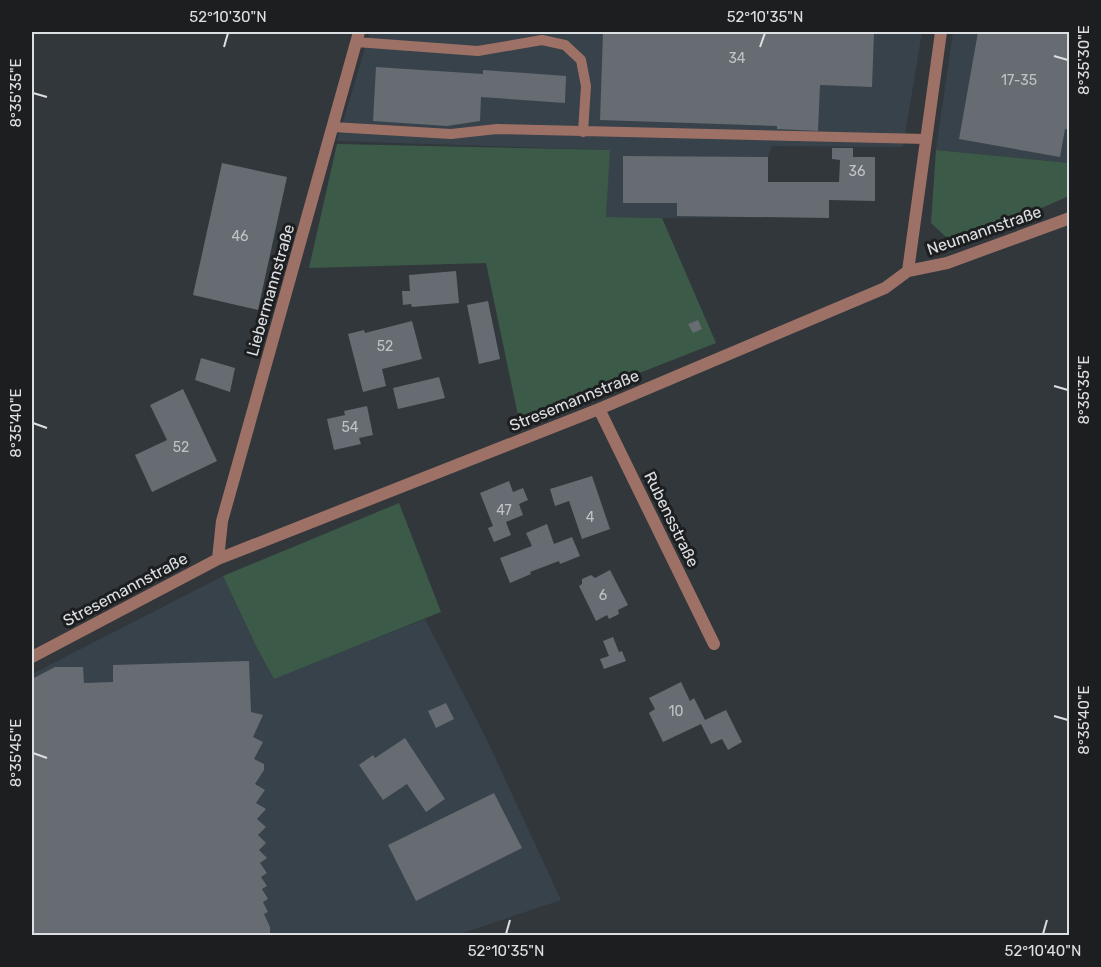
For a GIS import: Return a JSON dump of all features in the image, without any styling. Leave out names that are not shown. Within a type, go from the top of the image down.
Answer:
[{"type":"street","points":[[908,271],[941,32]]},
{"type":"street","name":"Liebermannstraße","points":[[218,559],[222,521],[358,37]]},
{"type":"street","name":"Neumannstraße","points":[[908,271],[948,263],[1070,218]]},
{"type":"street","name":"Stresemannstraße","points":[[32,657],[218,559],[599,409],[885,288],[908,271]]},
{"type":"street","name":"Rubensstraße","points":[[599,409],[714,644]]},
{"type":"lane","points":[[358,37],[478,51],[552,37],[566,45],[581,60],[586,86],[583,132]]},
{"type":"lane","points":[[333,127],[451,134],[497,129],[926,139]]},
{"type":"shaded area","points":[[370,32],[922,32],[903,147],[772,146],[768,157],[765,217],[662,218],[606,217],[609,150],[337,141]]},
{"type":"shaded area","points":[[953,32],[1069,32],[1069,163],[936,150]]},
{"type":"shaded area","points":[[223,576],[256,646],[275,678],[425,619],[487,740],[561,900],[457,935],[32,936],[32,674]]},
{"type":"green space","points":[[337,144],[610,150],[606,217],[662,218],[716,343],[519,420],[486,263],[309,268]]},
{"type":"green space","points":[[936,150],[1069,163],[1069,196],[969,240],[946,237],[931,223]]},
{"type":"green space","points":[[399,503],[441,612],[274,679],[223,576]]},
{"type":"building","points":[[603,32],[874,32],[872,87],[820,85],[818,131],[777,129],[777,126],[600,120]]},
{"type":"building","points":[[978,32],[1070,32],[1070,130],[1065,129],[1060,157],[959,139]]},
{"type":"building","points":[[376,67],[483,74],[483,70],[566,76],[565,103],[481,97],[480,121],[447,126],[373,121]]},
{"type":"building","points":[[832,148],[853,148],[853,157],[875,157],[875,201],[829,200],[829,218],[677,216],[677,203],[623,203],[623,156],[768,157],[768,182],[839,182],[840,160],[832,159]]},
{"type":"building","points":[[222,163],[287,177],[258,310],[193,295]]},
{"type":"building","points":[[456,271],[459,303],[412,307],[411,304],[403,305],[402,291],[410,291],[409,275]]},
{"type":"building","points":[[488,301],[500,359],[479,364],[467,305]]},
{"type":"building","points":[[698,320],[702,329],[693,333],[688,324]]},
{"type":"building","points":[[412,321],[422,359],[382,369],[386,386],[363,392],[348,334],[364,330],[365,333]]},
{"type":"building","points":[[201,358],[235,368],[230,392],[195,380]]},
{"type":"building","points":[[439,377],[445,398],[398,409],[393,388]]},
{"type":"building","points":[[183,389],[217,461],[152,492],[135,455],[167,440],[150,405]]},
{"type":"building","points":[[367,406],[373,435],[359,438],[361,444],[334,450],[327,419],[345,415],[344,411]]},
{"type":"building","points":[[592,476],[610,529],[582,539],[569,501],[555,506],[550,489]]},
{"type":"building","points":[[509,481],[513,492],[523,488],[528,500],[519,504],[523,515],[506,522],[511,535],[494,542],[488,528],[493,526],[480,493]]},
{"type":"building","points":[[547,524],[554,544],[572,537],[580,556],[530,572],[531,574],[510,583],[500,558],[532,546],[526,533]]},
{"type":"building","points":[[610,570],[628,605],[618,610],[619,614],[609,619],[607,615],[596,621],[579,586],[582,584],[582,579],[591,575],[595,578]]},
{"type":"building","points":[[613,637],[619,652],[622,651],[626,661],[604,669],[600,659],[609,656],[603,641]]},
{"type":"building","points":[[249,661],[251,712],[263,715],[253,737],[263,742],[254,759],[264,764],[264,770],[255,784],[265,790],[256,803],[266,809],[257,819],[266,827],[258,835],[266,843],[259,850],[267,858],[260,863],[267,873],[261,877],[267,886],[262,889],[268,899],[263,902],[268,912],[264,914],[270,927],[270,936],[32,936],[32,679],[55,667],[83,667],[84,683],[113,682],[113,665]]},
{"type":"building","points":[[681,682],[690,701],[694,698],[705,720],[726,710],[742,742],[728,750],[722,739],[711,744],[701,724],[663,742],[649,713],[655,709],[649,698]]},
{"type":"building","points":[[446,703],[454,719],[436,728],[428,711]]},
{"type":"building","points":[[405,738],[445,799],[426,812],[407,784],[383,800],[359,765],[373,755],[375,758]]},
{"type":"building","points":[[494,793],[522,848],[416,901],[388,845]]}]
